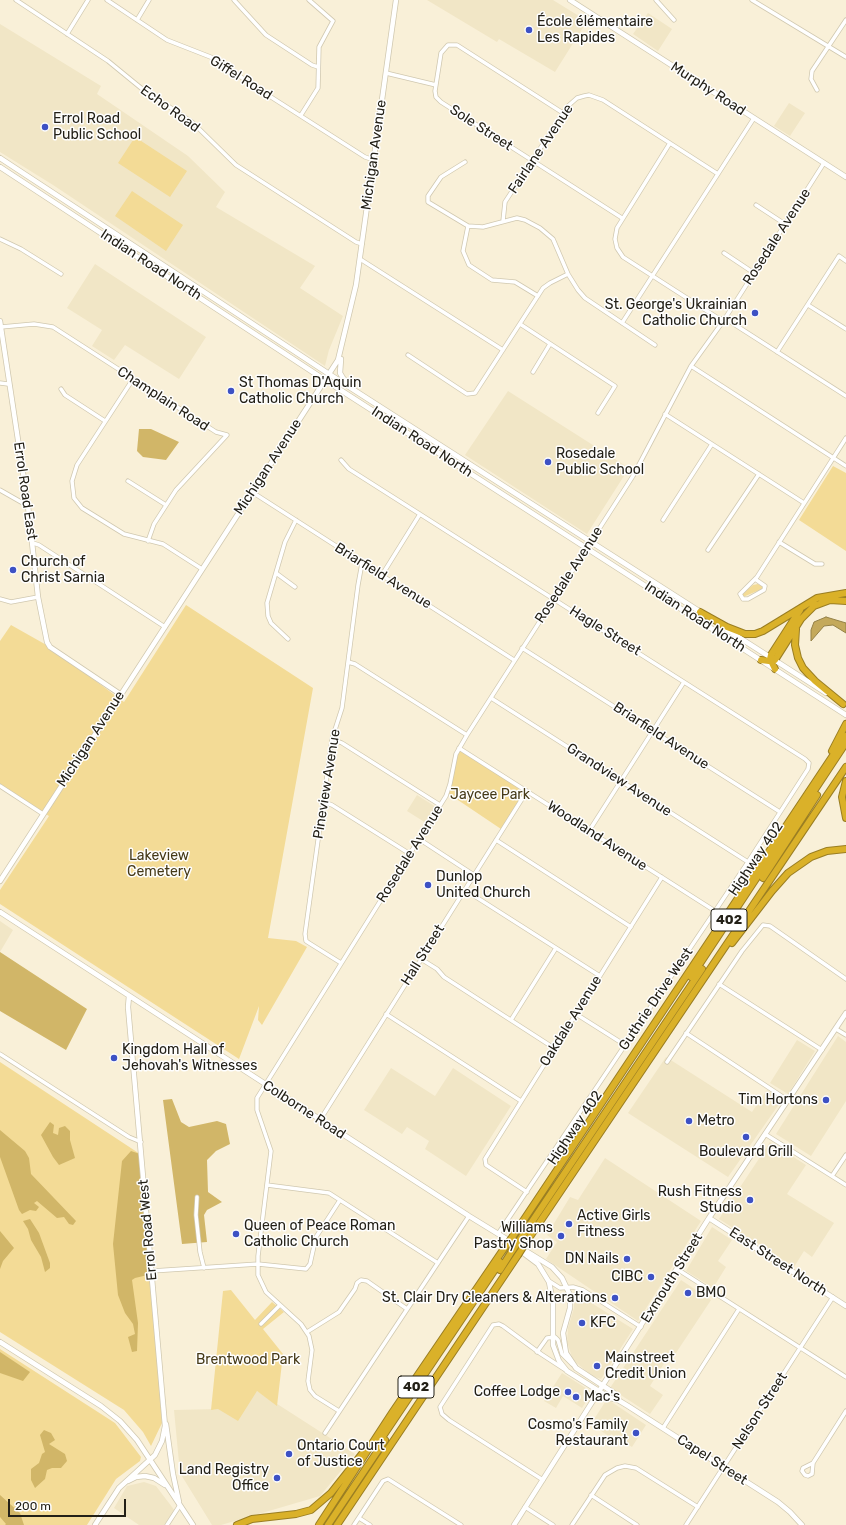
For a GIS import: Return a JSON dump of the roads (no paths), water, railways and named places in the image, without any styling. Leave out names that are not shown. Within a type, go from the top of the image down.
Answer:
[{"type":"highway","points":[[700,612],[727,627],[745,634],[755,634],[763,632],[805,604],[824,595],[846,593]]},
{"type":"highway","points":[[772,660],[801,619],[810,609],[822,602],[835,600],[846,601]]},
{"type":"highway","points":[[775,669],[772,660],[790,623],[805,604]]},
{"type":"highway","points":[[801,619],[796,629],[795,639],[796,652],[800,663],[815,681],[845,705]]},
{"type":"highway","points":[[761,660],[772,660]]},
{"type":"highway","points":[[813,785],[846,724]]},
{"type":"highway","points":[[516,1240],[680,987],[846,736]]},
{"type":"highway","name":"Highway 402","points":[[337,1525],[518,1255],[516,1240],[846,743]]},
{"type":"highway","points":[[516,1240],[846,750]]},
{"type":"highway","name":"Highway 402","points":[[324,1525],[509,1249],[665,1035],[846,767]]},
{"type":"highway","points":[[846,781],[842,797],[846,818]]},
{"type":"highway","points":[[665,1035],[702,988],[738,935],[784,877],[811,857],[827,851],[846,849]]},
{"type":"highway","points":[[237,1525],[252,1519],[304,1512],[318,1505],[331,1493],[392,1413],[509,1249]]},
{"type":"highway","points":[[328,1525],[509,1249]]},
{"type":"highway","points":[[342,1525],[394,1446],[419,1403]]},
{"type":"highway","points":[[319,1525],[392,1413]]},
{"type":"main road","name":"Michigan Avenue","points":[[0,881],[338,360],[345,337],[360,260],[396,0]]},
{"type":"main road","name":"Murphy Road","points":[[573,1],[846,177]]},
{"type":"main road","name":"Indian Road North","points":[[0,158],[329,374],[700,612],[772,660],[845,705]]},
{"type":"main road","name":"Indian Road North","points":[[0,167],[325,380],[846,715]]},
{"type":"main road","name":"Errol Road East","points":[[0,322],[8,384],[28,506],[38,597],[50,647],[120,694]]},
{"type":"main road","points":[[345,337],[339,370],[343,378],[360,394]]},
{"type":"main road","name":"Colborne Road","points":[[0,912],[469,1216],[498,1234],[516,1240],[552,1267],[562,1278],[568,1288]]},
{"type":"main road","name":"Errol Road West","points":[[115,1493],[126,1480],[150,1460],[162,1441],[164,1417],[128,1007],[129,996]]},
{"type":"main road","name":"Exmouth Street","points":[[514,1525],[710,1218],[846,1013]]},
{"type":"main road","name":"East Street North","points":[[710,1218],[846,1306]]},
{"type":"main road","name":"Colborne Road","points":[[516,1240],[538,1264],[547,1278]]},
{"type":"main road","name":"Capel Street","points":[[547,1278],[552,1298],[552,1336],[557,1356],[567,1371],[610,1398],[618,1400],[724,1467],[784,1507],[802,1525]]},
{"type":"main road","name":"Capel Street","points":[[568,1288],[570,1304],[563,1338],[566,1353],[574,1366],[614,1393],[618,1400]]},
{"type":"main road","points":[[0,1342],[112,1414],[132,1434],[193,1525]]},
{"type":"main road","points":[[164,1417],[169,1436],[174,1479],[180,1505]]},
{"type":"main road","points":[[95,1525],[115,1493],[125,1484],[140,1476],[154,1478],[168,1487]]},
{"type":"street","name":"Echo Road","points":[[16,0],[108,61],[141,88],[192,122],[236,165],[356,242],[362,244]]},
{"type":"street","points":[[67,34],[88,0]]},
{"type":"street","name":"Giffel Road","points":[[106,0],[178,45],[213,58],[365,157],[374,160]]},
{"type":"street","points":[[137,20],[149,0]]},
{"type":"street","points":[[234,0],[266,35],[312,65],[318,67]]},
{"type":"street","points":[[301,115],[318,88],[319,47],[333,21],[330,16],[309,0]]},
{"type":"street","points":[[656,0],[674,20]]},
{"type":"street","points":[[752,0],[846,57]]},
{"type":"street","points":[[817,90],[811,79],[812,74],[846,20]]},
{"type":"street","points":[[386,73],[436,85],[441,53],[448,45],[457,45],[563,113]]},
{"type":"street","name":"Sole Street","points":[[436,85],[435,95],[441,102],[622,218]]},
{"type":"street","name":"Fairlane Avenue","points":[[503,221],[505,202],[563,113],[577,98],[590,95],[603,100],[718,174]]},
{"type":"street","points":[[622,323],[754,118]]},
{"type":"street","points":[[670,143],[617,228],[615,239],[623,257],[718,318],[724,320],[777,352],[846,396]]},
{"type":"street","points":[[465,162],[441,177],[428,196],[428,202],[468,226],[483,227],[517,218],[525,220],[540,228],[553,239],[568,274],[585,298],[655,345]]},
{"type":"street","name":"Rosedale Avenue","points":[[339,1411],[315,1396],[309,1388],[312,1350],[307,1332],[301,1324],[266,1292],[258,1275],[271,1148],[256,1106],[257,1098],[264,1084],[440,805],[450,787],[454,761],[459,748],[635,472],[691,366],[724,320],[824,163]]},
{"type":"street","points":[[756,205],[785,224]]},
{"type":"street","points":[[468,226],[463,251],[465,259],[469,265],[492,280],[515,282],[538,296]]},
{"type":"street","points":[[0,239],[21,249],[60,274]]},
{"type":"street","points":[[724,253],[754,273]]},
{"type":"street","points":[[777,352],[839,256],[846,261]]},
{"type":"street","points":[[360,260],[503,350]]},
{"type":"street","points":[[408,355],[467,394],[472,395],[475,393],[538,296],[550,283],[568,274]]},
{"type":"street","points":[[808,305],[846,329]]},
{"type":"street","name":"Champlain Road","points":[[1,327],[34,324],[53,327],[216,432],[227,435],[178,486],[154,524],[148,541]]},
{"type":"street","points":[[520,324],[615,386],[598,413]]},
{"type":"street","points":[[533,372],[550,344]]},
{"type":"street","points":[[691,366],[846,466]]},
{"type":"street","points":[[133,379],[77,465],[72,481],[74,498],[82,508],[124,534],[170,547],[202,569]]},
{"type":"street","points":[[0,383],[8,384]]},
{"type":"street","points":[[60,389],[65,395],[105,421]]},
{"type":"street","points":[[665,414],[804,503]]},
{"type":"street","points":[[755,579],[765,586],[764,590],[748,599],[741,597],[740,594],[755,579],[846,438]]},
{"type":"street","points":[[663,520],[712,444]]},
{"type":"street","name":"Hagle Street","points":[[341,460],[349,469],[805,758],[809,763]]},
{"type":"street","points":[[708,550],[759,474]]},
{"type":"street","points":[[128,481],[166,505]]},
{"type":"street","points":[[0,490],[28,506]]},
{"type":"street","name":"Briarfield Avenue","points":[[252,492],[514,660]]},
{"type":"street","points":[[382,575],[420,514]]},
{"type":"street","points":[[288,638],[274,627],[268,616],[268,598],[286,537],[296,520]]},
{"type":"street","points":[[779,542],[815,564],[822,564]]},
{"type":"street","points":[[33,543],[39,545],[165,627]]},
{"type":"street","name":"Pineview Avenue","points":[[341,963],[309,943],[305,938],[332,739],[342,708],[362,563]]},
{"type":"street","points":[[276,574],[295,587]]},
{"type":"street","points":[[0,599],[6,602],[11,602],[38,597]]},
{"type":"street","name":"Briarfield Avenue","points":[[522,648],[780,812]]},
{"type":"street","points":[[348,662],[355,664],[467,735]]},
{"type":"street","points":[[589,831],[684,682]]},
{"type":"street","name":"Grandview Avenue","points":[[491,698],[748,862]]},
{"type":"street","points":[[332,739],[342,743],[440,805]]},
{"type":"street","name":"Woodland Avenue","points":[[459,748],[715,911]]},
{"type":"street","name":"Guthrie Drive West","points":[[498,1234],[748,862],[808,769],[809,763]]},
{"type":"street","points":[[0,786],[43,814]]},
{"type":"street","name":"Hall Street","points":[[320,1120],[527,791]]},
{"type":"street","points":[[324,802],[332,805],[410,854]]},
{"type":"street","points":[[419,839],[474,875]]},
{"type":"street","points":[[496,840],[631,927]]},
{"type":"street","name":"Oakdale Avenue","points":[[527,1192],[486,1165],[484,1159],[662,877]]},
{"type":"street","points":[[465,890],[600,976]]},
{"type":"street","points":[[667,1062],[749,941],[763,925],[770,926],[846,979]]},
{"type":"street","points":[[511,1020],[556,948]]},
{"type":"street","points":[[421,959],[437,969],[444,977],[554,1048]]},
{"type":"street","points":[[720,984],[822,1050]]},
{"type":"street","points":[[386,1014],[521,1101]]},
{"type":"street","points":[[576,1014],[625,1045]]},
{"type":"street","points":[[836,1028],[846,1035]]},
{"type":"street","points":[[686,1033],[789,1100]]},
{"type":"street","points":[[0,1054],[129,1137],[141,1142]]},
{"type":"street","points":[[766,1134],[846,1185]]},
{"type":"street","points":[[832,1176],[846,1154]]},
{"type":"street","points":[[267,1185],[323,1192],[340,1200],[438,1263]]},
{"type":"street","points":[[197,1197],[196,1215],[200,1252],[204,1268]]},
{"type":"street","points":[[152,1271],[258,1264],[301,1269],[308,1268],[316,1237],[340,1200]]},
{"type":"street","points":[[324,1434],[469,1216]]},
{"type":"street","points":[[677,1269],[846,1377]]},
{"type":"street","name":"Colborne Road","points":[[547,1278],[558,1287],[583,1290],[641,1326]]},
{"type":"street","points":[[562,1278],[569,1285],[583,1290]]},
{"type":"street","points":[[307,1332],[339,1312],[355,1289],[357,1283],[361,1280],[367,1281],[407,1309]]},
{"type":"street","name":"Nelson Street","points":[[686,1525],[833,1297]]},
{"type":"street","points":[[261,1324],[280,1305]]},
{"type":"street","points":[[663,1428],[739,1309]]},
{"type":"street","name":"Capel Street","points":[[543,1480],[449,1420],[440,1411],[441,1404],[491,1328],[496,1324],[503,1326],[537,1352],[567,1371]]},
{"type":"street","points":[[537,1352],[547,1338],[552,1336]]},
{"type":"street","name":"Capel Street","points":[[552,1336],[557,1338],[562,1354],[574,1366]]},
{"type":"street","points":[[813,1463],[846,1411]]},
{"type":"street","points":[[572,1525],[605,1475],[617,1468],[625,1466],[636,1468],[698,1507]]},
{"type":"street","points":[[354,1525],[386,1479],[391,1480],[461,1525]]},
{"type":"street","points":[[591,1495],[637,1525]]},
{"type":"street","points":[[167,1525],[180,1505]]},
{"type":"street","points":[[525,1507],[553,1525]]},
{"type":"street","points":[[359,1518],[370,1525]]},
{"type":"place","name":"École élémentaire Les Rapides","points":[[529,30]]},
{"type":"place","name":"Errol Road Public School","points":[[45,127]]},
{"type":"place","name":"St. George's Ukrainian Catholic Church","points":[[755,313]]},
{"type":"place","name":"St Thomas D'Aquin Catholic Church","points":[[231,391]]},
{"type":"place","name":"Rosedale Public School","points":[[548,462]]},
{"type":"place","name":"Church of Christ Sarnia","points":[[13,570]]},
{"type":"place","name":"Dunlop United Church","points":[[428,885]]},
{"type":"place","name":"Kingdom Hall of Jehovah's Witnesses","points":[[114,1058]]},
{"type":"place","name":"Tim Hortons","points":[[826,1100]]},
{"type":"place","name":"Metro","points":[[689,1121]]},
{"type":"place","name":"Boulevard Grill","points":[[746,1137]]},
{"type":"place","name":"Rush Fitness Studio","points":[[750,1200]]},
{"type":"place","name":"Active Girls Fitness","points":[[569,1224]]},
{"type":"place","name":"Queen of Peace Roman Catholic Church","points":[[236,1234]]},
{"type":"place","name":"Williams Pastry Shop","points":[[561,1236]]},
{"type":"place","name":"DN Nails","points":[[627,1259]]},
{"type":"place","name":"CIBC","points":[[651,1277]]},
{"type":"place","name":"BMO","points":[[688,1293]]},
{"type":"place","name":"St. Clair Dry Cleaners & Alterations","points":[[615,1298]]},
{"type":"place","name":"KFC","points":[[582,1323]]},
{"type":"place","name":"Mainstreet Credit Union","points":[[597,1366]]},
{"type":"place","name":"Coffee Lodge","points":[[568,1392]]},
{"type":"place","name":"Mac's","points":[[576,1397]]},
{"type":"place","name":"Cosmo's Family Restaurant","points":[[636,1433]]},
{"type":"place","name":"Ontario Court of Justice","points":[[289,1454]]},
{"type":"place","name":"Land Registry Office","points":[[277,1478]]},
{"type":"park label","name":"Jaycee Park","points":[[490,795]]},
{"type":"park label","name":"Lakeview Cemetery","points":[[159,864]]},
{"type":"park label","name":"Brentwood Park","points":[[248,1360]]}]
